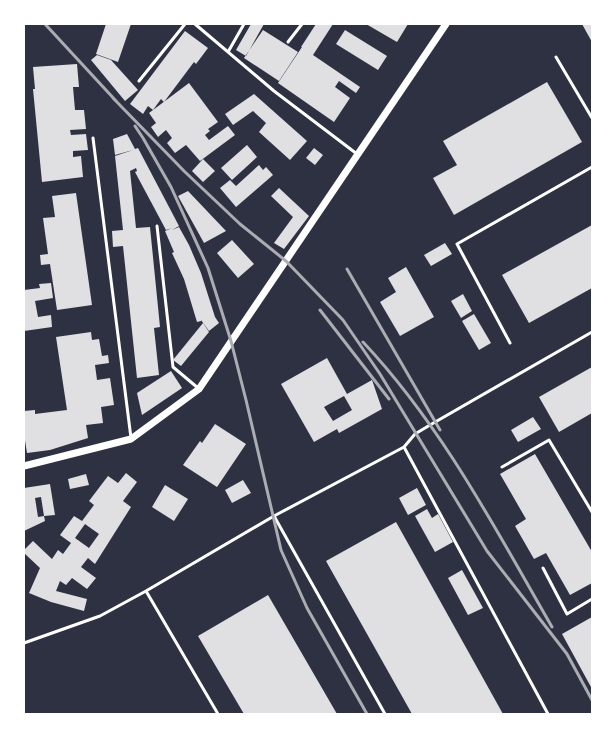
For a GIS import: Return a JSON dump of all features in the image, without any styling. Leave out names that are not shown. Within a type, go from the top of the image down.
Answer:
[{"type":"street","points":[[24,466],[131,439],[199,389],[446,24]]},
{"type":"lane","points":[[139,81],[185,24]]},
{"type":"lane","points":[[195,24],[274,91],[358,155]]},
{"type":"lane","points":[[228,52],[244,24]]},
{"type":"lane","points":[[288,42],[302,24]]},
{"type":"lane","points":[[556,57],[592,118]]},
{"type":"lane","points":[[93,138],[131,439]]},
{"type":"lane","points":[[510,342],[457,244],[592,167]]},
{"type":"lane","points":[[156,226],[173,367],[199,389]]},
{"type":"lane","points":[[24,643],[100,616],[146,591],[274,516],[404,446],[415,434],[592,332]]},
{"type":"lane","points":[[502,468],[549,440],[592,512]]},
{"type":"lane","points":[[404,446],[548,714]]},
{"type":"lane","points":[[274,516],[386,714]]},
{"type":"lane","points":[[543,568],[567,614],[592,599]]},
{"type":"lane","points":[[146,591],[218,714]]},
{"type":"building","points":[[106,24],[131,24],[118,62],[96,54]]},
{"type":"building","points":[[251,24],[264,24],[246,56],[236,50]]},
{"type":"building","points":[[316,24],[333,24],[313,55],[360,87],[356,93],[339,81],[335,87],[350,98],[334,122],[278,83]]},
{"type":"building","points":[[366,24],[408,24],[397,42]]},
{"type":"building","points":[[582,24],[592,24],[592,42]]},
{"type":"building","points":[[263,30],[298,52],[279,81],[244,58]]},
{"type":"building","points":[[345,30],[387,56],[378,70],[336,44]]},
{"type":"building","points":[[185,31],[208,48],[196,64],[194,62],[164,102],[161,99],[153,110],[148,106],[143,114],[130,104]]},
{"type":"building","points":[[97,55],[111,60],[138,90],[125,101],[91,60]]},
{"type":"building","points":[[77,64],[79,87],[73,87],[75,110],[84,110],[86,129],[70,130],[71,135],[86,134],[88,150],[73,151],[73,157],[81,156],[83,177],[42,182],[33,89],[35,89],[33,67]]},
{"type":"building","points":[[547,82],[582,142],[454,215],[433,178],[457,165],[443,141]]},
{"type":"building","points":[[189,83],[218,122],[208,129],[210,131],[205,135],[209,140],[228,126],[235,135],[200,161],[186,145],[175,153],[167,143],[172,138],[166,130],[158,137],[151,127],[156,123],[149,113]]},
{"type":"building","points":[[254,94],[307,141],[290,160],[259,132],[266,123],[253,111],[233,125],[225,114]]},
{"type":"building","points":[[127,134],[135,149],[138,148],[179,226],[172,230],[179,227],[189,245],[201,273],[215,317],[219,323],[209,331],[201,320],[197,322],[184,279],[172,253],[174,252],[165,231],[172,228],[166,230],[135,172],[137,171],[136,168],[130,171],[136,228],[150,227],[160,327],[154,328],[159,375],[137,378],[123,246],[113,247],[112,231],[123,230],[115,156],[133,150],[115,155],[113,139]]},
{"type":"building","points":[[247,145],[257,157],[232,180],[221,168]]},
{"type":"building","points":[[314,148],[323,155],[315,165],[306,158]]},
{"type":"building","points":[[203,159],[215,171],[203,182],[192,171]]},
{"type":"building","points":[[259,165],[263,170],[266,167],[273,175],[236,207],[220,188],[230,180],[236,186]]},
{"type":"building","points":[[279,188],[309,216],[284,249],[274,243],[293,217],[271,196]]},
{"type":"building","points":[[188,191],[226,231],[204,243],[178,196]]},
{"type":"building","points":[[76,193],[92,305],[57,310],[50,264],[41,265],[40,255],[48,254],[43,218],[55,217],[52,196]]},
{"type":"building","points":[[592,225],[592,288],[529,323],[502,275]]},
{"type":"building","points":[[232,240],[254,264],[238,278],[217,253]]},
{"type":"building","points":[[445,243],[452,254],[431,266],[424,255]]},
{"type":"building","points":[[406,267],[434,317],[400,336],[380,302],[396,292],[388,278]]},
{"type":"building","points":[[51,283],[53,298],[35,301],[38,317],[51,315],[52,327],[24,331],[24,290],[40,288],[39,284]]},
{"type":"building","points":[[463,294],[472,311],[461,318],[451,301]]},
{"type":"building","points":[[474,314],[491,343],[479,350],[462,321]]},
{"type":"building","points":[[203,323],[209,332],[181,366],[173,360]]},
{"type":"building","points":[[91,332],[92,340],[99,339],[102,356],[108,355],[109,363],[95,365],[97,380],[110,378],[114,405],[101,407],[103,423],[86,425],[88,438],[50,450],[27,453],[24,434],[24,411],[35,410],[35,414],[67,410],[56,337]]},
{"type":"building","points":[[327,358],[347,394],[372,380],[382,409],[339,433],[337,429],[314,442],[281,384]],"holes":[[[344,396],[352,410],[333,421],[324,407]]]},
{"type":"building","points":[[592,367],[592,413],[559,432],[539,397]]},
{"type":"building","points":[[171,371],[182,388],[142,415],[137,393]]},
{"type":"building","points":[[533,417],[541,429],[518,442],[511,430]]},
{"type":"building","points":[[215,424],[246,444],[217,487],[183,465],[200,441],[202,443]]},
{"type":"building","points":[[535,454],[592,552],[592,583],[570,595],[546,553],[534,559],[515,526],[526,519],[500,474]]},
{"type":"building","points":[[126,473],[137,482],[123,501],[131,507],[95,564],[88,558],[81,567],[96,578],[87,589],[72,578],[66,585],[60,581],[56,591],[87,599],[84,611],[51,602],[29,593],[40,568],[24,553],[24,550],[33,541],[52,559],[58,550],[63,554],[71,543],[60,535],[74,516],[82,521],[94,505],[89,501],[108,476],[118,483]],"holes":[[[85,524],[99,534],[89,548],[75,538]]]},
{"type":"building","points":[[86,474],[89,485],[70,489],[68,479]]},
{"type":"building","points":[[243,480],[251,493],[232,503],[225,490]]},
{"type":"building","points":[[50,484],[55,515],[44,516],[45,521],[24,531],[24,488]],"holes":[[[41,497],[44,516],[38,517],[35,498]]]},
{"type":"building","points":[[165,485],[188,499],[174,521],[152,507]]},
{"type":"building","points":[[417,488],[426,505],[408,515],[399,498]]},
{"type":"building","points":[[427,509],[432,518],[438,514],[453,542],[435,552],[415,516]]},
{"type":"building","points":[[396,522],[503,714],[412,714],[326,561]]},
{"type":"building","points":[[462,570],[483,608],[468,615],[448,578]]},
{"type":"building","points":[[268,595],[337,714],[244,714],[198,636]]},
{"type":"building","points":[[592,617],[592,686],[591,687],[562,634]]},
{"type":"railway","points":[[45,24],[117,102]]},
{"type":"railway","points":[[113,98],[184,171],[240,224],[286,261],[343,320],[380,374],[487,551],[567,654],[592,700]]},
{"type":"railway","points":[[135,126],[171,187],[208,268],[231,341],[281,550],[307,608],[367,714]]},
{"type":"railway","points":[[347,269],[440,430]]},
{"type":"railway","points":[[320,310],[389,399]]},
{"type":"railway","points":[[363,342],[418,408],[466,479],[552,627]]}]
